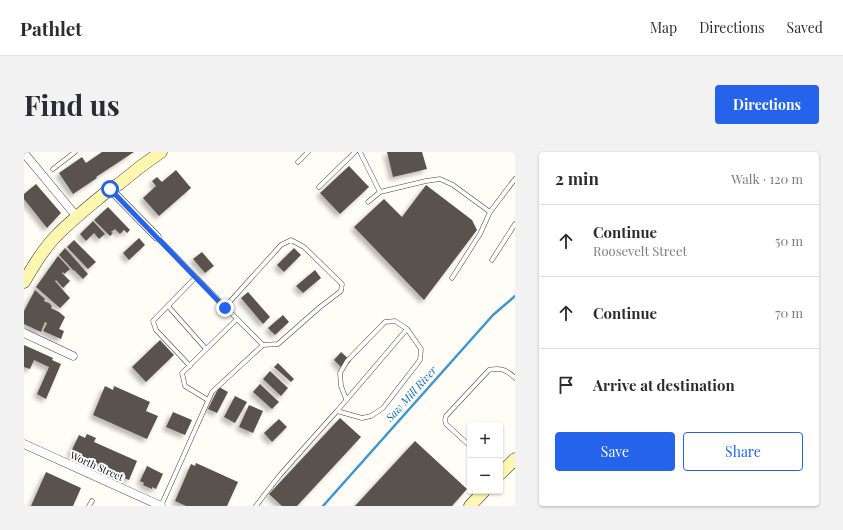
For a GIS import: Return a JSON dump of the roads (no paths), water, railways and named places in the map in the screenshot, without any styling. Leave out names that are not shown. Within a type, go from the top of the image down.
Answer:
[{"type":"main road","points":[[25,277],[58,234],[110,189],[162,152]]},
{"type":"main road","points":[[503,470],[515,459]]},
{"type":"main road","points":[[470,506],[481,494]]},
{"type":"street","points":[[24,153],[77,217]]},
{"type":"street","points":[[110,189],[157,237]]},
{"type":"street","points":[[24,333],[73,356]]},
{"type":"street","name":"Worth Street","points":[[24,444],[161,506]]},
{"type":"lane","points":[[53,169],[75,152]]},
{"type":"lane","points":[[298,162],[308,152]]},
{"type":"lane","points":[[319,187],[355,152]]},
{"type":"lane","points":[[360,152],[380,192]]},
{"type":"lane","points":[[452,278],[480,234],[490,212],[515,179]]},
{"type":"lane","points":[[368,202],[380,192],[426,181],[440,180],[452,185],[490,212]]},
{"type":"lane","points":[[492,260],[515,224]]},
{"type":"lane","points":[[157,237],[225,308],[263,345]]},
{"type":"lane","points":[[161,506],[212,392],[263,345],[278,344],[320,307],[341,291],[342,284],[304,246],[291,240],[281,245],[225,308]]},
{"type":"lane","points":[[190,366],[156,330],[153,321],[196,277]]},
{"type":"lane","points":[[168,306],[206,349]]},
{"type":"lane","points":[[208,400],[185,386],[182,373],[237,320]]},
{"type":"lane","points":[[337,411],[362,418],[371,416],[383,408],[420,360],[421,349],[407,329],[395,321],[385,322],[347,362],[340,373],[341,386],[346,399]]},
{"type":"lane","points":[[256,506],[280,475],[407,329]]},
{"type":"lane","points":[[467,443],[446,424],[446,416],[489,370],[496,368],[515,378]]},
{"type":"lane","points":[[89,506],[92,501]]},
{"type":"waterway","name":"Saw Mill River","points":[[323,506],[493,315],[515,296]]}]
